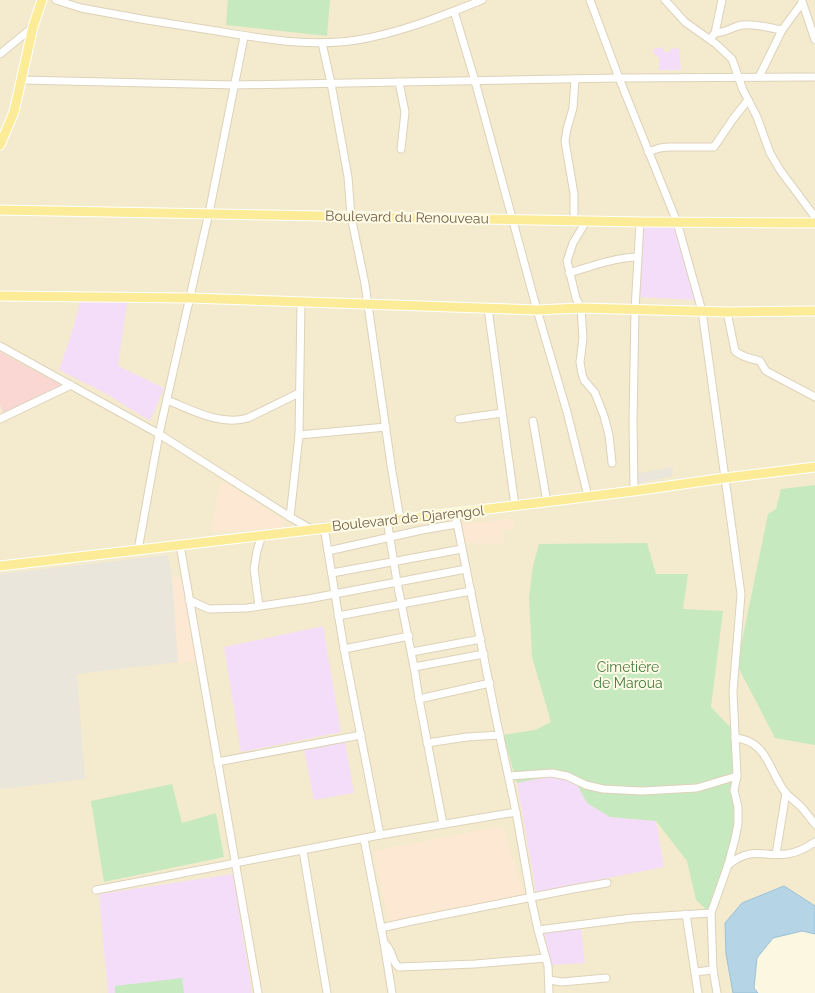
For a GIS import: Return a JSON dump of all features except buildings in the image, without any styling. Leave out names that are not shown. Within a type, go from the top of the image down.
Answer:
[{"type":"main road","points":[[0,145],[14,112],[33,27],[42,0]]},
{"type":"main road","name":"Boulevard du Renouveau","points":[[0,205],[350,214],[512,216],[574,215],[815,223]]},
{"type":"main road","name":"Boulevard du Renouveau","points":[[0,210],[66,212],[209,210]]},
{"type":"main road","name":"Boulevard du Renouveau","points":[[512,216],[640,222],[675,219],[815,217]]},
{"type":"main road","points":[[0,296],[190,298],[537,310],[581,308],[726,312],[815,311]]},
{"type":"main road","name":"Boulevard de Djarengol","points":[[0,566],[324,527],[515,506],[815,467]]},
{"type":"street","points":[[56,0],[81,8],[244,37],[322,43],[356,40],[381,35],[454,11],[482,0]]},
{"type":"street","points":[[590,0],[675,219],[702,311],[741,594],[733,692],[737,776],[734,790],[738,807],[738,824],[736,839],[711,912],[713,970],[716,993]]},
{"type":"street","points":[[665,0],[685,22],[719,46],[732,59],[738,77],[757,117],[770,153],[780,170],[815,217]]},
{"type":"street","points":[[710,39],[715,33],[722,0]]},
{"type":"street","points":[[759,77],[782,30],[802,1]]},
{"type":"street","points":[[802,1],[815,40]]},
{"type":"street","points":[[454,11],[475,81],[537,310],[567,412],[588,496]]},
{"type":"street","points":[[715,33],[722,33],[746,25],[782,30]]},
{"type":"street","points":[[0,54],[33,27]]},
{"type":"street","points":[[138,550],[158,434],[190,298],[244,37]]},
{"type":"street","points":[[322,43],[331,83],[348,177],[350,214],[365,284],[400,519]]},
{"type":"street","points":[[21,80],[234,85],[619,78],[815,77]]},
{"type":"street","points":[[574,215],[574,194],[566,141],[567,129],[573,108],[575,79]]},
{"type":"street","points":[[399,82],[405,112],[401,149]]},
{"type":"street","points":[[648,152],[668,147],[714,147],[748,100]]},
{"type":"street","points":[[587,220],[569,252],[567,261],[576,298],[581,308],[583,338],[580,362],[582,374],[584,380],[595,393],[604,416],[609,435],[612,462]]},
{"type":"street","points":[[634,491],[633,422],[635,310],[640,222]]},
{"type":"street","points":[[569,273],[615,259],[637,257]]},
{"type":"street","points":[[290,517],[299,435],[301,301]]},
{"type":"street","points":[[488,308],[515,506]]},
{"type":"street","points":[[726,312],[735,351],[737,353],[744,357],[760,361],[766,371],[815,397]]},
{"type":"street","points":[[0,346],[158,434],[311,529]]},
{"type":"street","points":[[0,418],[71,385]]},
{"type":"street","points":[[167,400],[215,419],[240,421],[299,393]]},
{"type":"street","points":[[459,420],[502,413]]},
{"type":"street","points":[[533,421],[547,502]]},
{"type":"street","points":[[299,435],[386,427]]},
{"type":"street","points":[[455,513],[509,776],[531,898],[548,966],[549,993]]},
{"type":"street","points":[[387,520],[397,582],[409,636],[419,699],[443,824]]},
{"type":"street","points":[[328,551],[422,530],[457,524]]},
{"type":"street","points":[[324,527],[338,616],[380,836]]},
{"type":"street","points":[[259,606],[254,569],[257,551],[262,535]]},
{"type":"street","points":[[180,545],[258,993]]},
{"type":"street","points":[[332,573],[462,549]]},
{"type":"street","points":[[189,600],[209,609],[259,606],[335,594],[466,569]]},
{"type":"street","points":[[338,616],[471,591]]},
{"type":"street","points":[[344,649],[409,636]]},
{"type":"street","points":[[412,652],[481,639]]},
{"type":"street","points":[[414,667],[484,654]]},
{"type":"street","points":[[419,699],[490,683]]},
{"type":"street","points":[[217,762],[361,735]]},
{"type":"street","points":[[427,743],[467,737],[500,735]]},
{"type":"street","points":[[735,738],[751,741],[757,746],[767,759],[786,793],[803,809],[815,824]]},
{"type":"street","points":[[509,776],[552,773],[567,776],[586,785],[603,789],[642,791],[697,788],[737,776]]},
{"type":"street","points":[[776,854],[786,793]]},
{"type":"street","points":[[96,890],[443,824],[516,812]]},
{"type":"street","points":[[364,839],[392,993]]},
{"type":"street","points":[[728,865],[744,854],[787,854],[804,849],[815,842]]},
{"type":"street","points":[[303,851],[327,993]]},
{"type":"street","points":[[381,928],[607,883]]},
{"type":"street","points":[[538,930],[632,918],[711,912]]},
{"type":"street","points":[[686,914],[698,993]]},
{"type":"street","points":[[384,943],[390,949],[394,963],[399,967],[475,964],[546,958]]},
{"type":"street","points":[[695,972],[713,970]]},
{"type":"street","points":[[549,980],[562,982],[606,978]]},
{"type":"shaded area","points":[[0,0],[815,0],[815,906],[784,886],[726,954],[733,993],[0,993]]},
{"type":"shaded area","points":[[663,47],[664,52],[670,52],[670,49],[679,48],[681,70],[659,70],[659,58],[653,52],[653,49]]},
{"type":"shaded area","points":[[641,223],[675,225],[696,300],[637,297]]},
{"type":"shaded area","points":[[80,302],[127,302],[118,366],[164,388],[150,421],[105,393],[59,370],[73,329]]},
{"type":"shaded area","points":[[0,352],[65,387],[4,416],[0,404]]},
{"type":"shaded area","points":[[673,467],[672,476],[636,484],[635,474]]},
{"type":"shaded area","points":[[225,482],[284,520],[282,528],[211,532],[220,483]]},
{"type":"shaded area","points":[[513,519],[514,528],[503,530],[504,544],[464,543],[460,524]]},
{"type":"shaded area","points":[[168,555],[172,578],[178,662],[77,674],[85,779],[0,789],[0,574]]},
{"type":"shaded area","points":[[190,575],[202,660],[180,664],[178,662],[172,577]]},
{"type":"shaded area","points":[[323,626],[341,732],[241,752],[224,647]]},
{"type":"shaded area","points":[[345,742],[354,793],[314,800],[304,750]]},
{"type":"shaded area","points":[[570,771],[587,803],[610,817],[656,821],[664,867],[536,892],[517,783]]},
{"type":"shaded area","points":[[502,826],[525,897],[389,923],[373,851]]},
{"type":"shaded area","points":[[233,874],[252,993],[108,993],[99,894]]},
{"type":"shaded area","points":[[581,928],[585,963],[550,965],[544,931]]},
{"type":"green space","points":[[228,0],[330,0],[327,36],[226,25]]},
{"type":"green space","points":[[815,485],[815,745],[775,738],[737,665],[768,514],[776,509],[781,489]]},
{"type":"green space","name":"Cimetière de Maroua","points":[[647,543],[656,574],[688,574],[683,609],[723,611],[711,707],[733,730],[735,776],[740,808],[728,860],[709,912],[696,900],[687,861],[656,821],[610,817],[587,803],[570,772],[517,783],[503,735],[535,730],[551,722],[532,657],[529,597],[533,566],[539,544]]},
{"type":"green space","points":[[172,784],[182,823],[216,813],[224,857],[104,882],[91,801]]},
{"type":"green space","points":[[182,978],[184,993],[115,993],[115,986]]},
{"type":"water","points":[[784,886],[815,906],[815,934],[802,931],[773,938],[757,958],[754,988],[758,993],[733,993],[726,954],[725,923],[742,903]]}]
